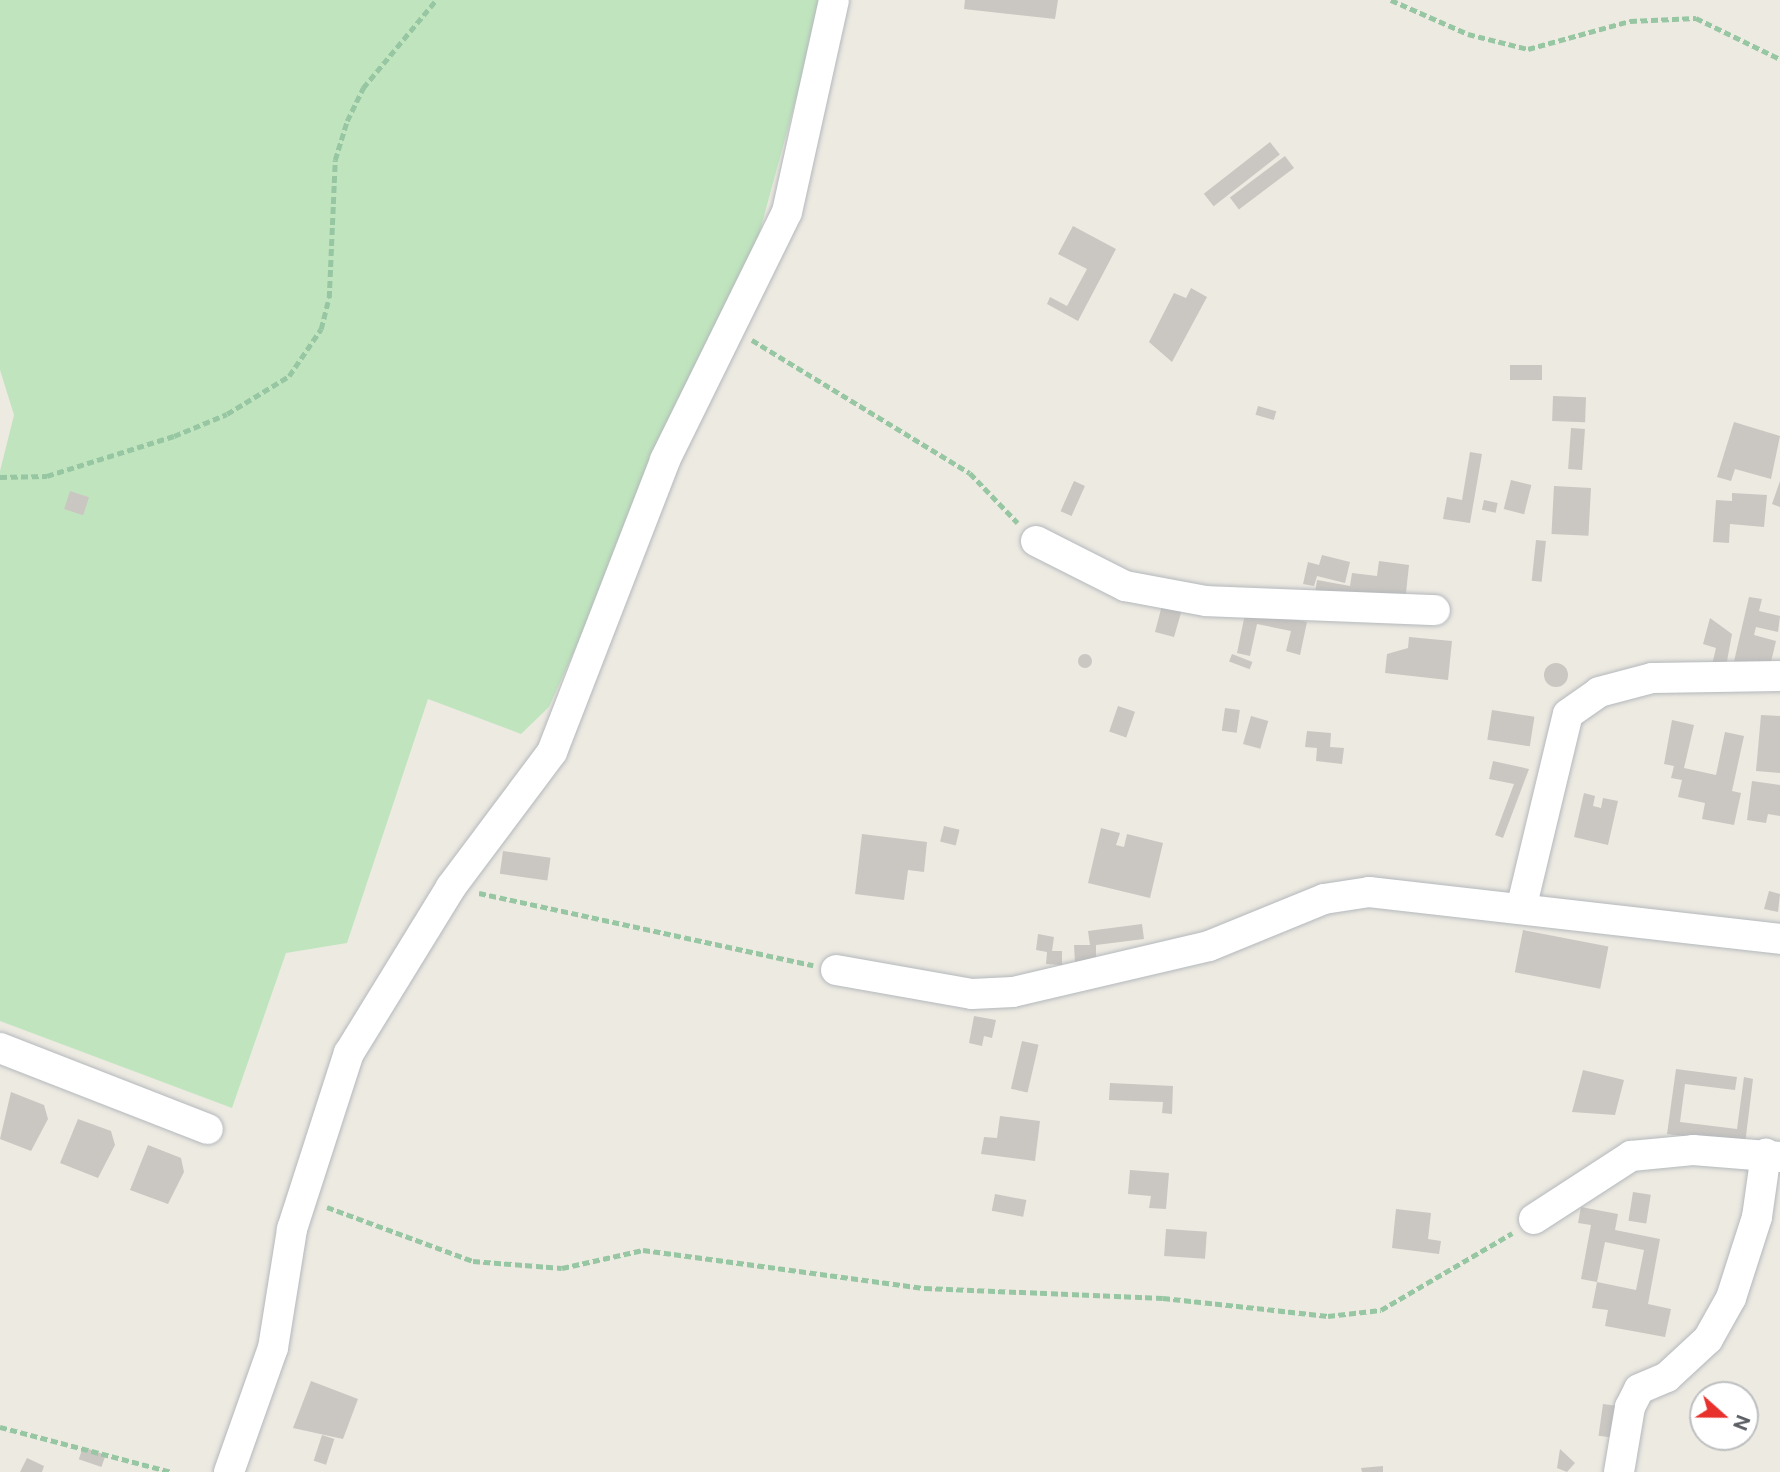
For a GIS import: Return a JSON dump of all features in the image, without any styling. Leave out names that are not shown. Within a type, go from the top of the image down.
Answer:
[{"type":"street","points":[[229,1472],[273,1348],[301,1196],[349,1053],[451,887],[552,752],[665,460],[734,329],[787,212],[834,0]]},
{"type":"street","points":[[1036,541],[1125,586],[1206,601],[1435,610]]},
{"type":"street","points":[[1522,905],[1568,714],[1599,692],[1652,678],[1780,676]]},
{"type":"street","points":[[836,970],[972,994],[1013,992],[1209,946],[1324,899],[1369,892],[1522,905],[1780,939]]},
{"type":"street","points":[[0,1048],[208,1129]]},
{"type":"street","points":[[1534,1219],[1631,1156],[1693,1150],[1773,1155],[1757,1217],[1731,1298],[1707,1339],[1667,1377],[1639,1389],[1630,1407],[1619,1472]]},
{"type":"path","points":[[0,477],[47,476],[174,436],[227,414],[289,376],[321,329],[329,298],[335,160],[347,121],[363,88],[436,0]]},
{"type":"path","points":[[1391,0],[1468,34],[1528,49],[1630,21],[1696,18],[1780,59]]},
{"type":"path","points":[[734,329],[970,473],[1036,541]]},
{"type":"path","points":[[451,887],[836,970]]},
{"type":"path","points":[[301,1196],[474,1261],[562,1268],[643,1250],[925,1288],[1163,1298],[1328,1316],[1381,1310],[1534,1219]]},
{"type":"path","points":[[0,1427],[171,1472]]},
{"type":"green space","points":[[0,0],[823,0],[755,249],[549,707],[521,734],[428,699],[347,943],[286,953],[232,1108],[0,1021],[0,471],[14,415],[0,370]]},
{"type":"building","points":[[965,0],[1058,0],[1055,19],[964,9]]},
{"type":"building","points":[[1270,142],[1280,155],[1214,206],[1204,194]]},
{"type":"building","points":[[1285,156],[1294,168],[1239,210],[1230,198]]},
{"type":"building","points":[[1073,226],[1116,249],[1078,321],[1047,304],[1050,297],[1067,306],[1087,269],[1058,254]]},
{"type":"building","points":[[1191,288],[1207,297],[1172,362],[1149,342],[1174,293],[1186,298]]},
{"type":"building","points":[[1510,365],[1542,365],[1542,380],[1510,380]]},
{"type":"building","points":[[1553,396],[1586,397],[1585,422],[1552,421]]},
{"type":"building","points":[[1258,406],[1276,411],[1274,420],[1256,415]]},
{"type":"building","points":[[1734,422],[1780,436],[1771,479],[1735,469],[1731,481],[1717,477]]},
{"type":"building","points":[[1571,428],[1585,429],[1582,470],[1568,469]]},
{"type":"building","points":[[1470,452],[1482,454],[1470,523],[1443,519],[1447,497],[1462,500]]},
{"type":"building","points":[[1511,480],[1531,485],[1524,514],[1504,509]]},
{"type":"building","points":[[1074,481],[1085,486],[1072,516],[1061,511]]},
{"type":"building","points":[[1780,481],[1780,507],[1772,504]]},
{"type":"building","points":[[1554,486],[1591,488],[1588,536],[1551,534]]},
{"type":"building","points":[[70,491],[89,497],[83,515],[64,509]]},
{"type":"building","points":[[1732,493],[1767,495],[1764,527],[1730,524],[1729,543],[1713,542],[1716,500],[1732,501]]},
{"type":"building","points":[[1484,500],[1498,503],[1496,513],[1482,510]]},
{"type":"building","points":[[1536,540],[1546,541],[1542,582],[1532,581]]},
{"type":"building","points":[[1322,555],[1350,562],[1345,583],[1317,576],[1314,586],[1303,584],[1308,562],[1319,565]]},
{"type":"building","points":[[1379,561],[1409,565],[1405,602],[1315,593],[1317,580],[1350,586],[1352,573],[1377,576]]},
{"type":"building","points":[[1166,590],[1227,607],[1224,617],[1183,606],[1174,637],[1155,632]]},
{"type":"building","points":[[1749,597],[1762,599],[1759,611],[1780,616],[1778,632],[1756,627],[1754,635],[1776,641],[1770,666],[1732,670]]},
{"type":"building","points":[[1246,609],[1307,622],[1300,655],[1286,651],[1291,631],[1257,624],[1250,656],[1237,653]]},
{"type":"building","points":[[1710,618],[1732,634],[1725,672],[1711,669],[1716,648],[1703,644]]},
{"type":"building","points":[[1409,637],[1452,641],[1448,680],[1385,673],[1387,654],[1408,648]]},
{"type":"building","points":[[1085,654],[1090,656],[1090,666],[1085,668],[1080,666],[1078,661],[1080,656]]},
{"type":"building","points":[[1232,654],[1253,662],[1250,669],[1229,661]]},
{"type":"building","points":[[1556,663],[1567,670],[1568,675],[1561,686],[1556,687],[1545,680],[1544,675],[1551,664]]},
{"type":"building","points":[[1118,706],[1135,712],[1126,737],[1109,732]]},
{"type":"building","points":[[1225,708],[1240,710],[1237,733],[1222,731]]},
{"type":"building","points":[[1492,710],[1534,717],[1530,746],[1487,740]]},
{"type":"building","points":[[1761,715],[1780,716],[1780,773],[1756,771]]},
{"type":"building","points":[[1251,716],[1268,721],[1260,749],[1243,744]]},
{"type":"building","points":[[1672,720],[1694,725],[1684,768],[1716,775],[1725,732],[1744,736],[1732,791],[1741,793],[1734,825],[1702,819],[1705,803],[1678,797],[1682,780],[1671,778],[1674,766],[1664,764]]},
{"type":"building","points":[[1307,731],[1331,733],[1330,747],[1344,748],[1342,764],[1316,761],[1317,748],[1305,747]]},
{"type":"building","points":[[1493,761],[1529,769],[1503,838],[1495,835],[1514,784],[1489,779]]},
{"type":"building","points":[[1752,781],[1780,785],[1780,816],[1768,814],[1766,823],[1747,820]]},
{"type":"building","points":[[1584,793],[1595,796],[1593,806],[1601,808],[1603,798],[1618,801],[1608,845],[1574,837]]},
{"type":"building","points":[[944,826],[960,830],[956,845],[940,842]]},
{"type":"building","points":[[1101,828],[1120,833],[1116,845],[1124,847],[1127,834],[1163,843],[1150,898],[1088,883]]},
{"type":"building","points":[[862,834],[927,842],[924,872],[908,870],[904,900],[855,894]]},
{"type":"building","points":[[503,851],[551,858],[547,880],[500,874]]},
{"type":"building","points":[[1769,891],[1780,894],[1778,912],[1764,909]]},
{"type":"building","points":[[1142,924],[1144,939],[1096,945],[1096,962],[1075,963],[1074,945],[1090,945],[1088,931]]},
{"type":"building","points":[[1523,930],[1608,947],[1600,989],[1515,972]]},
{"type":"building","points":[[1038,934],[1054,937],[1052,951],[1062,951],[1062,965],[1046,964],[1047,952],[1036,950]]},
{"type":"building","points":[[974,1016],[996,1020],[992,1038],[984,1036],[982,1046],[969,1043]]},
{"type":"building","points":[[1022,1041],[1039,1045],[1028,1093],[1011,1089]]},
{"type":"building","points":[[1676,1069],[1737,1077],[1735,1090],[1685,1084],[1680,1122],[1737,1129],[1744,1077],[1753,1079],[1745,1144],[1667,1134]]},
{"type":"building","points":[[1583,1070],[1624,1080],[1615,1115],[1572,1112]]},
{"type":"building","points":[[1110,1083],[1173,1086],[1172,1114],[1162,1113],[1163,1102],[1109,1100]]},
{"type":"building","points":[[11,1092],[44,1105],[48,1119],[31,1151],[0,1139]]},
{"type":"building","points":[[1000,1116],[1040,1121],[1035,1161],[981,1154],[984,1137],[997,1138]]},
{"type":"building","points":[[78,1119],[111,1131],[115,1145],[98,1178],[60,1163]]},
{"type":"building","points":[[148,1145],[181,1158],[184,1172],[168,1204],[130,1190]]},
{"type":"building","points":[[1130,1170],[1169,1173],[1166,1209],[1149,1208],[1151,1196],[1128,1194]]},
{"type":"building","points":[[1633,1192],[1651,1195],[1646,1223],[1628,1221]]},
{"type":"building","points":[[995,1194],[1026,1200],[1023,1217],[992,1211]]},
{"type":"building","points":[[1581,1207],[1618,1214],[1615,1230],[1660,1239],[1648,1304],[1671,1309],[1665,1337],[1605,1326],[1608,1310],[1592,1308],[1597,1282],[1581,1279],[1591,1225],[1578,1223]],"holes":[[[1605,1242],[1644,1250],[1636,1290],[1597,1282]]]},
{"type":"building","points":[[1396,1209],[1431,1213],[1428,1239],[1441,1241],[1439,1254],[1392,1248]]},
{"type":"building","points":[[1166,1229],[1207,1232],[1205,1259],[1164,1256]]},
{"type":"building","points":[[311,1381],[358,1399],[343,1439],[293,1428]]},
{"type":"building","points":[[1603,1404],[1618,1406],[1613,1438],[1599,1436]]},
{"type":"building","points":[[322,1435],[334,1439],[326,1465],[314,1461]]},
{"type":"building","points":[[83,1447],[106,1455],[101,1467],[79,1459]]},
{"type":"building","points":[[1560,1449],[1575,1463],[1567,1472],[1557,1468]]},
{"type":"building","points":[[27,1458],[44,1466],[42,1472],[20,1472]]},
{"type":"building","points":[[1383,1466],[1383,1472],[1362,1472],[1361,1468]]}]
